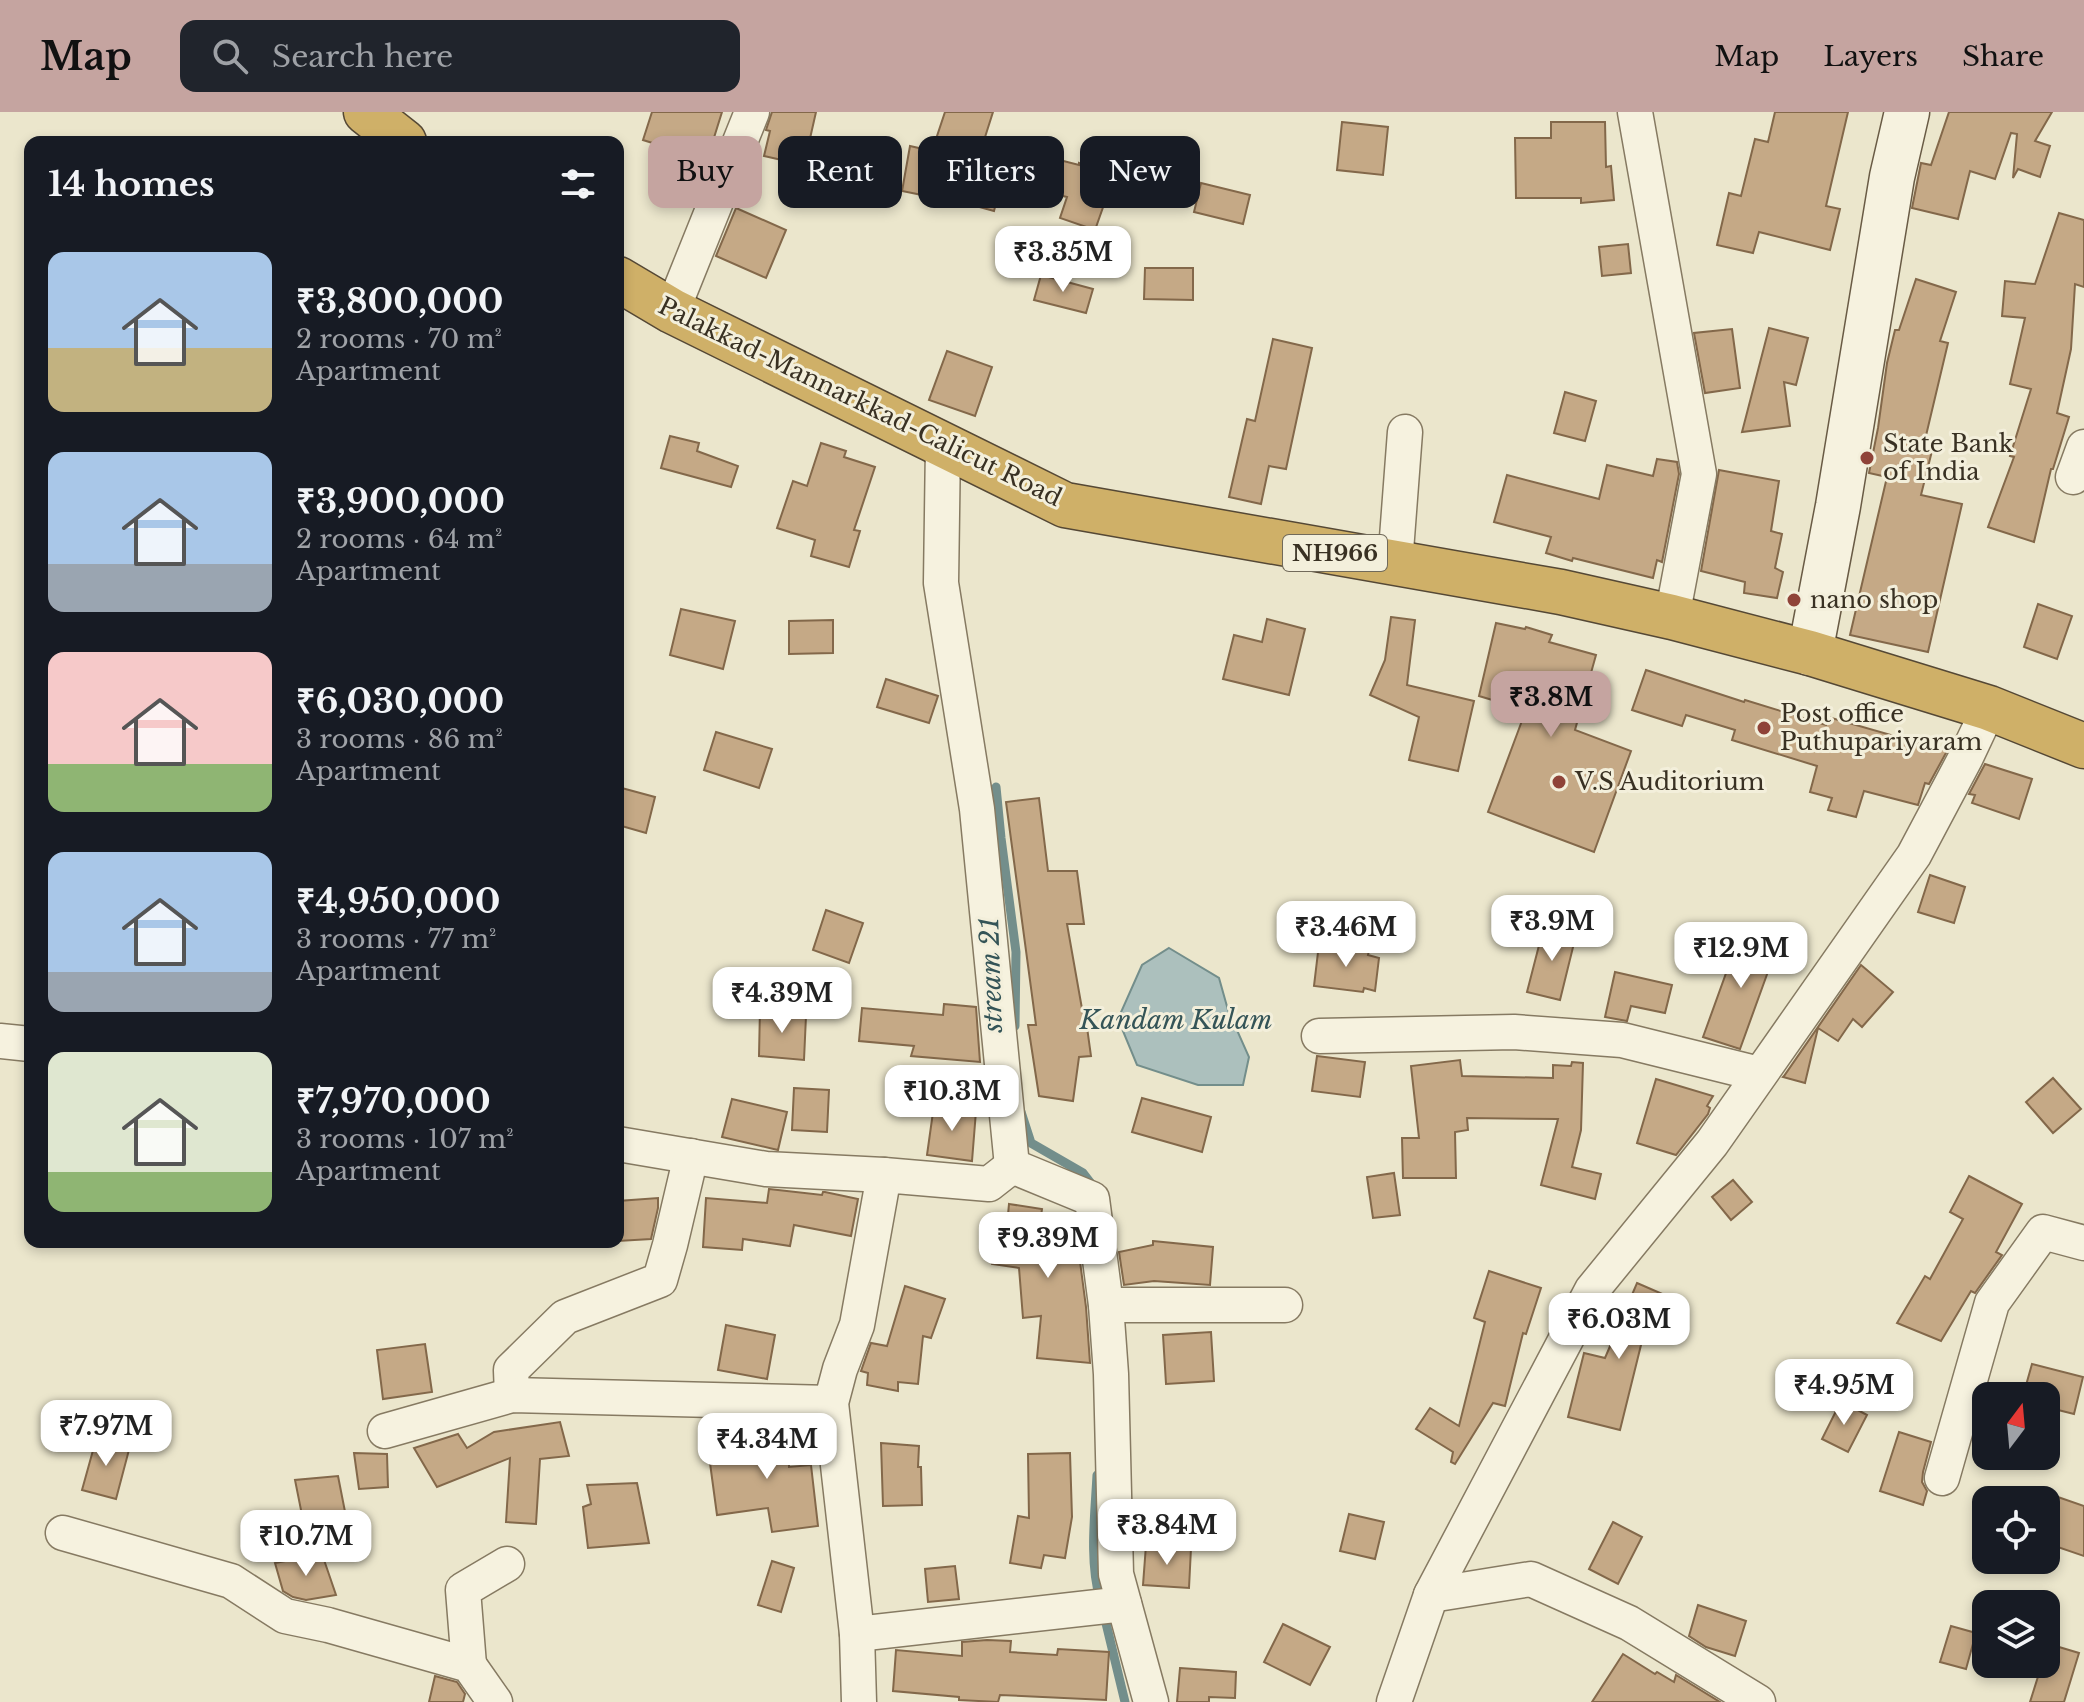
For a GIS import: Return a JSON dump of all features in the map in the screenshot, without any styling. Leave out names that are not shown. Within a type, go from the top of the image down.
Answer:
[{"type":"highway","points":[[366,112],[396,136]]},
{"type":"highway","name":"Palakkad-Mannarkkad-Calicut Road","points":[[624,283],[672,311],[1065,505],[1561,592],[1672,617],[1810,653],[1989,708],[2084,746]]},
{"type":"street","points":[[672,311],[752,112]]},
{"type":"street","points":[[1635,112],[1699,474],[1672,617]]},
{"type":"street","points":[[1810,653],[1838,506],[1892,177],[1907,112]]},
{"type":"street","points":[[1395,564],[1405,432]]},
{"type":"street","points":[[943,445],[941,583],[977,809],[1012,1166]]},
{"type":"street","points":[[1394,1702],[1431,1595],[1592,1290],[1712,1143],[1914,855],[1989,708]]},
{"type":"street","points":[[1319,1036],[1514,1032],[1622,1040],[1759,1074]]},
{"type":"street","points":[[0,1041],[24,1043]]},
{"type":"street","points":[[624,1145],[766,1169],[989,1184],[1012,1166]]},
{"type":"street","points":[[512,1395],[511,1370],[565,1317],[660,1280],[691,1156]]},
{"type":"street","points":[[1012,1166],[1092,1199],[1106,1305],[1111,1374],[1116,1574],[1151,1702]]},
{"type":"street","points":[[859,1702],[857,1634],[831,1403],[857,1325],[884,1175]]},
{"type":"street","points":[[1942,1478],[1992,1303],[2043,1232],[2084,1243]]},
{"type":"street","points":[[1106,1305],[1285,1305]]},
{"type":"street","points":[[385,1431],[512,1395],[831,1403]]},
{"type":"street","points":[[63,1533],[231,1581],[285,1616],[469,1665]]},
{"type":"street","points":[[495,1702],[469,1665],[463,1590],[507,1564]]},
{"type":"street","points":[[1431,1595],[1531,1579],[1629,1623],[1758,1702]]},
{"type":"street","points":[[857,1634],[1124,1604]]},
{"type":"water","name":"Kandam Kulam","points":[[1169,948],[1219,978],[1228,1010],[1249,1057],[1243,1085],[1198,1085],[1137,1065],[1118,1019],[1142,965]]},
{"type":"building","points":[[652,112],[722,112],[714,136],[648,136],[648,142],[643,140]]},
{"type":"building","points":[[772,112],[816,112],[811,136],[778,136],[778,159],[764,156],[770,131],[766,130]]},
{"type":"building","points":[[945,112],[993,112],[985,136],[937,136]]},
{"type":"building","points":[[1775,112],[1848,112],[1826,206],[1840,209],[1830,250],[1759,232],[1753,253],[1717,245],[1729,193],[1741,196],[1755,139],[1768,142]]},
{"type":"building","points":[[1949,112],[2052,112],[2035,141],[2050,146],[2040,177],[2018,169],[2013,178],[2017,134],[2011,133],[1995,179],[1970,171],[1958,219],[1912,208],[1921,163],[1931,165]]},
{"type":"building","points":[[1342,122],[1388,127],[1383,175],[1337,170]]},
{"type":"building","points":[[1551,122],[1605,122],[1606,167],[1611,166],[1614,200],[1581,203],[1581,198],[1516,198],[1515,138],[1551,138]]},
{"type":"building","points":[[910,146],[918,148],[918,194],[902,191]]},
{"type":"building","points":[[1064,161],[1079,163],[1080,208],[1103,208],[1095,230],[1060,218],[1067,197],[1064,196]]},
{"type":"building","points":[[1201,183],[1250,195],[1243,224],[1194,212],[1195,208],[1200,208]]},
{"type":"building","points":[[736,208],[786,230],[766,278],[716,256]]},
{"type":"building","points":[[2059,213],[2084,220],[2084,287],[2075,284],[2071,349],[2057,413],[2069,417],[2051,469],[2034,542],[1988,527],[2014,457],[2010,456],[2031,389],[2010,384],[2025,318],[2002,316],[2005,281],[2035,284]]},
{"type":"building","points":[[1628,244],[1631,273],[1602,276],[1599,247]]},
{"type":"building","points":[[1145,268],[1193,268],[1193,300],[1144,299]]},
{"type":"building","points":[[1041,275],[1093,289],[1086,313],[1034,300]]},
{"type":"building","points":[[1916,279],[1956,292],[1940,341],[1948,343],[1924,444],[1933,447],[1921,495],[1962,504],[1928,652],[1850,635],[1887,477],[1869,473],[1887,363],[1895,330],[1899,330]]},
{"type":"building","points":[[1769,328],[1808,338],[1796,385],[1784,382],[1790,426],[1742,432]]},
{"type":"building","points":[[1732,329],[1740,388],[1705,393],[1694,333]]},
{"type":"building","points":[[1273,339],[1312,348],[1286,469],[1269,466],[1261,504],[1229,497],[1247,419],[1255,421]]},
{"type":"building","points":[[947,351],[992,367],[975,416],[929,400]]},
{"type":"building","points":[[1565,392],[1596,401],[1585,441],[1554,433]]},
{"type":"building","points":[[670,436],[699,443],[697,451],[738,466],[731,487],[661,468]]},
{"type":"building","points":[[821,443],[846,451],[844,457],[875,467],[854,530],[860,531],[849,567],[811,556],[815,540],[777,528],[793,481],[807,486]]},
{"type":"building","points":[[1657,459],[1677,462],[1679,474],[1662,562],[1657,560],[1653,578],[1546,553],[1551,537],[1494,522],[1507,475],[1599,499],[1607,465],[1653,476]]},
{"type":"building","points":[[1719,470],[1779,481],[1771,531],[1782,534],[1775,568],[1783,572],[1777,598],[1744,593],[1745,582],[1701,571]]},
{"type":"building","points":[[2038,604],[2072,616],[2057,659],[2024,647]]},
{"type":"building","points":[[681,609],[735,621],[723,669],[670,655]]},
{"type":"building","points":[[1391,617],[1415,620],[1407,685],[1474,701],[1458,771],[1409,760],[1419,717],[1370,695],[1385,660]]},
{"type":"building","points":[[1267,619],[1305,629],[1289,695],[1223,679],[1234,635],[1262,642]]},
{"type":"building","points":[[833,620],[833,653],[789,654],[789,621]]},
{"type":"building","name":"V.S Auditorium","points":[[1496,623],[1552,635],[1549,642],[1596,655],[1575,730],[1631,751],[1594,852],[1488,812],[1526,710],[1479,696]]},
{"type":"building","points":[[1646,670],[1826,725],[1828,717],[1947,751],[1929,784],[1925,783],[1918,805],[1864,791],[1856,817],[1828,810],[1832,798],[1810,792],[1817,766],[1732,740],[1735,730],[1686,715],[1682,726],[1632,710]]},
{"type":"building","points":[[886,679],[938,696],[929,723],[877,707]]},
{"type":"building","points":[[716,732],[772,749],[759,788],[704,770]]},
{"type":"building","points":[[1985,764],[2032,779],[2019,819],[1972,803],[1975,795],[1969,794]]},
{"type":"building","points":[[624,789],[655,797],[646,833],[624,827]]},
{"type":"building","points":[[1039,798],[1048,871],[1077,871],[1084,924],[1067,924],[1091,1056],[1079,1057],[1073,1101],[1039,1096],[1028,1025],[1036,1025],[1006,802]]},
{"type":"building","points":[[1930,875],[1965,887],[1954,923],[1918,912]]},
{"type":"building","points":[[826,910],[863,923],[849,963],[813,950]]},
{"type":"building","points":[[1544,926],[1576,935],[1560,1000],[1527,992]]},
{"type":"building","points":[[1752,928],[1778,944],[1740,1049],[1703,1037],[1729,965]]},
{"type":"building","points":[[1319,944],[1369,951],[1368,955],[1379,958],[1375,991],[1314,986]]},
{"type":"building","points":[[1861,965],[1893,992],[1862,1027],[1853,1019],[1838,1041],[1818,1028],[1805,1083],[1783,1077],[1784,1076]]},
{"type":"building","points":[[1615,972],[1672,985],[1665,1013],[1631,1006],[1627,1021],[1605,1017]]},
{"type":"building","points":[[944,1004],[976,1007],[980,1062],[911,1056],[914,1046],[859,1041],[862,1008],[943,1015]]},
{"type":"building","points":[[760,1008],[806,1016],[804,1060],[759,1056]]},
{"type":"building","points":[[1317,1056],[1365,1062],[1360,1097],[1312,1091]]},
{"type":"building","points":[[1460,1060],[1462,1076],[1553,1078],[1553,1065],[1583,1063],[1581,1130],[1572,1167],[1601,1174],[1595,1199],[1541,1185],[1558,1119],[1467,1118],[1468,1130],[1455,1132],[1456,1178],[1403,1178],[1402,1138],[1419,1138],[1411,1066]]},
{"type":"building","points":[[2053,1078],[2081,1109],[2053,1133],[2026,1102]]},
{"type":"building","points":[[1656,1079],[1713,1096],[1707,1106],[1710,1108],[1708,1114],[1676,1155],[1637,1143]]},
{"type":"building","points":[[794,1088],[829,1090],[827,1132],[792,1130]]},
{"type":"building","points":[[1142,1098],[1211,1117],[1202,1152],[1132,1132]]},
{"type":"building","points":[[732,1099],[787,1112],[778,1150],[722,1137]]},
{"type":"building","points":[[934,1105],[976,1111],[972,1161],[927,1155]]},
{"type":"building","points":[[1394,1173],[1400,1215],[1373,1218],[1367,1177]]},
{"type":"building","points":[[1969,1176],[2022,1204],[1996,1252],[2002,1255],[1975,1293],[1971,1291],[1941,1341],[1897,1323],[1925,1276],[1930,1279],[1963,1219],[1950,1212]]},
{"type":"building","points":[[1733,1180],[1752,1202],[1731,1220],[1712,1197]]},
{"type":"building","points":[[769,1189],[822,1195],[825,1192],[858,1199],[851,1236],[794,1225],[790,1246],[743,1239],[742,1250],[703,1247],[706,1198],[767,1203]]},
{"type":"building","points":[[658,1198],[651,1239],[624,1241],[624,1201]]},
{"type":"building","points":[[1009,1204],[1042,1209],[1041,1216],[1074,1216],[1090,1363],[1037,1358],[1041,1316],[1023,1318],[1019,1268],[992,1264],[996,1235],[1006,1236]]},
{"type":"building","points":[[1153,1241],[1213,1247],[1210,1285],[1154,1281],[1124,1285],[1119,1252],[1153,1245]]},
{"type":"building","points":[[1489,1271],[1541,1288],[1526,1334],[1523,1333],[1505,1406],[1493,1403],[1455,1464],[1451,1462],[1453,1452],[1416,1429],[1430,1408],[1459,1426],[1485,1322],[1474,1318]]},
{"type":"building","points":[[1637,1283],[1674,1299],[1657,1343],[1643,1337],[1620,1430],[1568,1417],[1584,1353],[1605,1358]]},
{"type":"building","points":[[905,1286],[945,1299],[931,1338],[923,1336],[918,1384],[898,1382],[898,1391],[867,1385],[868,1373],[861,1371],[871,1343],[887,1346]]},
{"type":"building","points":[[726,1325],[775,1335],[767,1379],[718,1370]]},
{"type":"building","points":[[1211,1332],[1214,1381],[1166,1384],[1163,1335]]},
{"type":"building","points":[[425,1344],[432,1392],[383,1399],[377,1350]]},
{"type":"building","points":[[2032,1364],[2083,1377],[2074,1414],[2060,1410],[2060,1382],[2027,1382]]},
{"type":"building","points":[[1841,1401],[1867,1415],[1848,1452],[1822,1439]]},
{"type":"building","points":[[753,1421],[790,1422],[789,1467],[811,1465],[818,1526],[772,1532],[768,1508],[717,1515],[710,1463],[752,1458]]},
{"type":"building","points":[[560,1422],[569,1456],[540,1459],[536,1524],[506,1522],[510,1458],[437,1487],[414,1448],[458,1434],[467,1448],[494,1432]]},
{"type":"building","points":[[1899,1432],[1931,1442],[1923,1472],[1922,1482],[1927,1491],[1923,1505],[1880,1491]]},
{"type":"building","points":[[97,1436],[130,1446],[116,1499],[82,1490]]},
{"type":"building","points":[[881,1443],[919,1446],[922,1505],[883,1506]]},
{"type":"building","points":[[354,1453],[387,1454],[388,1487],[359,1489]]},
{"type":"building","points":[[1070,1453],[1072,1517],[1065,1558],[1044,1555],[1041,1568],[1010,1563],[1018,1516],[1029,1518],[1028,1454]]},
{"type":"building","points":[[338,1476],[349,1532],[307,1540],[295,1480]]},
{"type":"building","points":[[637,1483],[649,1543],[588,1548],[583,1507],[591,1504],[587,1485]]},
{"type":"building","points":[[2060,1498],[2084,1506],[2084,1556],[2060,1548]]},
{"type":"building","points":[[1349,1514],[1384,1522],[1375,1559],[1340,1551]]},
{"type":"building","points":[[1613,1522],[1642,1537],[1618,1584],[1589,1569]]},
{"type":"building","points":[[1146,1545],[1191,1548],[1189,1588],[1143,1585]]},
{"type":"building","points":[[322,1554],[336,1595],[306,1600],[283,1591],[275,1563]]},
{"type":"building","points":[[772,1561],[794,1568],[781,1612],[758,1605]]},
{"type":"building","points":[[955,1566],[959,1599],[928,1602],[925,1569]]},
{"type":"building","points":[[1698,1605],[1746,1621],[1735,1656],[1706,1647],[1689,1636]]},
{"type":"building","points":[[1283,1624],[1330,1647],[1310,1685],[1264,1662]]},
{"type":"building","points":[[1951,1626],[1972,1632],[1972,1647],[1966,1669],[1940,1662]]},
{"type":"building","points":[[1011,1641],[1010,1652],[1057,1655],[1058,1649],[1109,1652],[1106,1700],[1000,1695],[998,1702],[893,1691],[896,1650],[962,1656],[962,1642]]},
{"type":"building","points":[[2060,1647],[2079,1653],[2064,1702],[2030,1702],[2038,1678],[2060,1678]]},
{"type":"building","points":[[1623,1654],[1674,1682],[1676,1675],[1720,1702],[1592,1702]]},
{"type":"building","points":[[1180,1668],[1236,1672],[1235,1698],[1209,1697],[1209,1702],[1177,1702]]},
{"type":"building","points":[[435,1676],[457,1682],[465,1694],[463,1702],[429,1702]]},
{"type":"waterway","name":"stream 21","points":[[996,787],[1016,952],[1015,1026]]},
{"type":"waterway","name":"stream 21","points":[[1021,1112],[1031,1143],[1083,1173],[1093,1186]]},
{"type":"waterway","name":"stream 21","points":[[1097,1475],[1094,1553],[1100,1599]]},
{"type":"waterway","name":"stream 21","points":[[1104,1615],[1125,1702]]},
{"type":"place","name":"State Bank of India","points":[[1867,458]]},
{"type":"place","name":"nano shop","points":[[1794,600]]},
{"type":"place","name":"Post office Puthupariyaram","points":[[1764,728]]},
{"type":"place","name":"V.S Auditorium","points":[[1559,782]]}]
